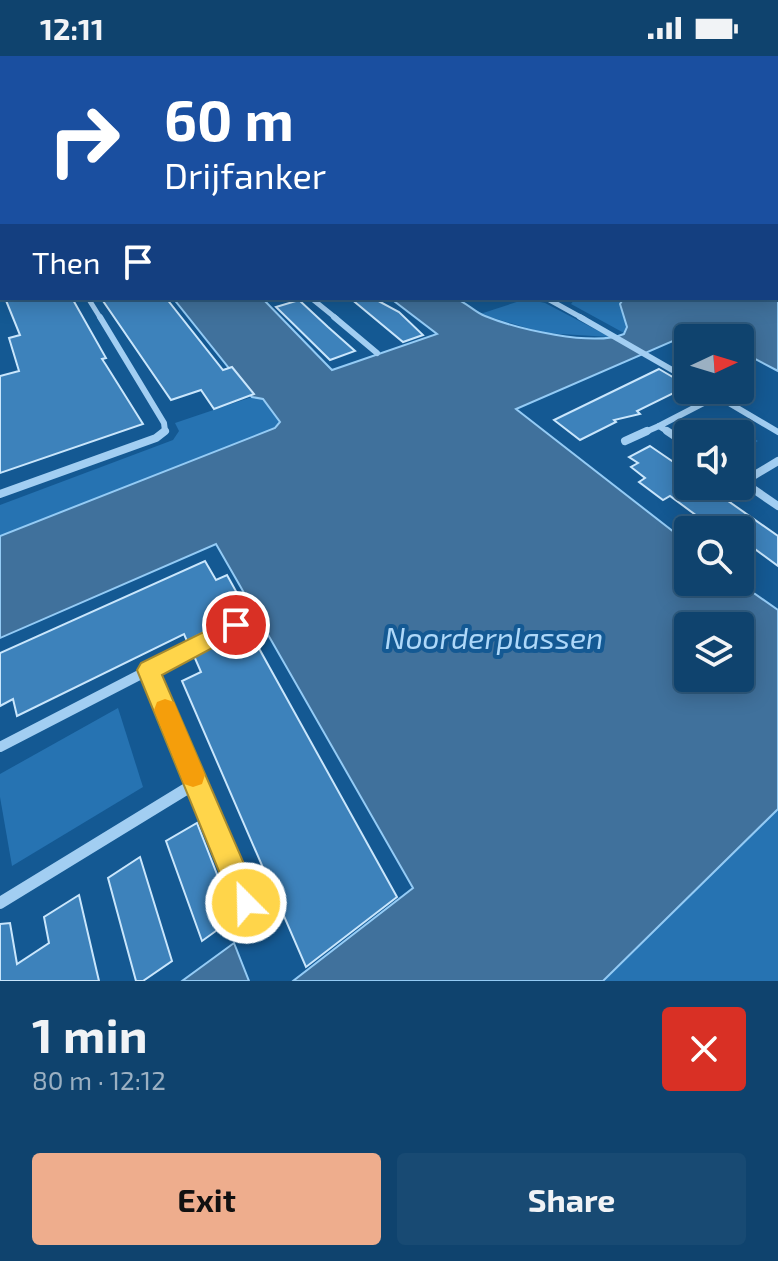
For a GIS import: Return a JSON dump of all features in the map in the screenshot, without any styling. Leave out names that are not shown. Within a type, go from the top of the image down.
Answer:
[{"type":"street","points":[[0,494],[156,438],[165,431],[164,423],[89,300]]},
{"type":"street","points":[[313,300],[377,353]]},
{"type":"street","points":[[550,300],[674,371]]},
{"type":"street","points":[[625,441],[702,404]]},
{"type":"street","points":[[731,404],[778,432]]},
{"type":"street","points":[[659,426],[674,436]]},
{"type":"street","points":[[754,474],[778,461]]},
{"type":"street","points":[[754,489],[778,506]]},
{"type":"street","points":[[0,747],[236,625]]},
{"type":"street","points":[[149,670],[246,903]]},
{"type":"street","points":[[0,903],[196,783]]},
{"type":"shaded area","points":[[531,300],[545,303],[610,337],[544,333],[480,314]]},
{"type":"shaded area","points":[[574,300],[623,300],[620,304],[627,322],[624,333],[571,304]]},
{"type":"shaded area","points":[[252,397],[263,399],[281,422],[276,428],[0,536],[0,505],[173,440],[179,431],[175,423]]},
{"type":"shaded area","points":[[118,708],[143,787],[12,866],[0,797],[0,774]]},
{"type":"shaded area","points":[[778,809],[778,981],[603,981]]},
{"type":"water","name":"Noorderplassen","points":[[175,300],[264,300],[332,370],[437,334],[393,300],[458,300],[485,316],[555,335],[610,337],[624,334],[627,327],[620,304],[623,300],[778,300],[778,371],[754,358],[754,324],[674,324],[674,340],[516,409],[674,532],[674,596],[754,596],[754,593],[778,610],[778,809],[603,981],[293,981],[413,888],[216,544],[0,638],[0,536],[275,428],[280,422],[263,399],[252,397]]},
{"type":"water","points":[[234,943],[249,981],[182,981]]},
{"type":"building","points":[[6,300],[73,300],[106,358],[102,359],[143,424],[0,473],[0,376],[19,371],[9,338],[20,335]]},
{"type":"building","points":[[102,300],[168,300],[223,370],[232,367],[254,394],[214,409],[201,390],[171,400]]},
{"type":"building","points":[[299,300],[355,351],[330,360],[276,307]]},
{"type":"building","points":[[352,300],[377,300],[399,312],[423,335],[403,342]]},
{"type":"building","points":[[659,369],[674,378],[674,393],[637,411],[640,414],[614,420],[616,422],[580,440],[554,420]]},
{"type":"building","points":[[650,446],[674,462],[674,499],[670,496],[663,500],[639,482],[645,478],[631,467],[638,463],[629,457]]},
{"type":"building","points":[[675,500],[727,500],[749,516],[697,516]]},
{"type":"building","points":[[754,519],[778,536],[778,566],[754,548]]},
{"type":"building","points":[[205,561],[216,580],[227,575],[253,622],[246,625],[397,897],[306,967],[182,681],[201,672],[194,656],[240,632],[244,626],[241,619],[232,618],[187,641],[184,634],[17,716],[13,699],[0,706],[0,653]]},
{"type":"building","points":[[197,823],[234,918],[202,941],[166,841]]},
{"type":"building","points":[[140,857],[172,961],[143,981],[136,981],[108,878]]},
{"type":"building","points":[[79,895],[99,981],[0,981],[0,924],[10,923],[17,964],[49,943],[44,917]]},
{"type":"slow traffic","points":[[165,710],[193,775]]},
{"type":"route","points":[[236,625],[149,670],[246,903]]}]
